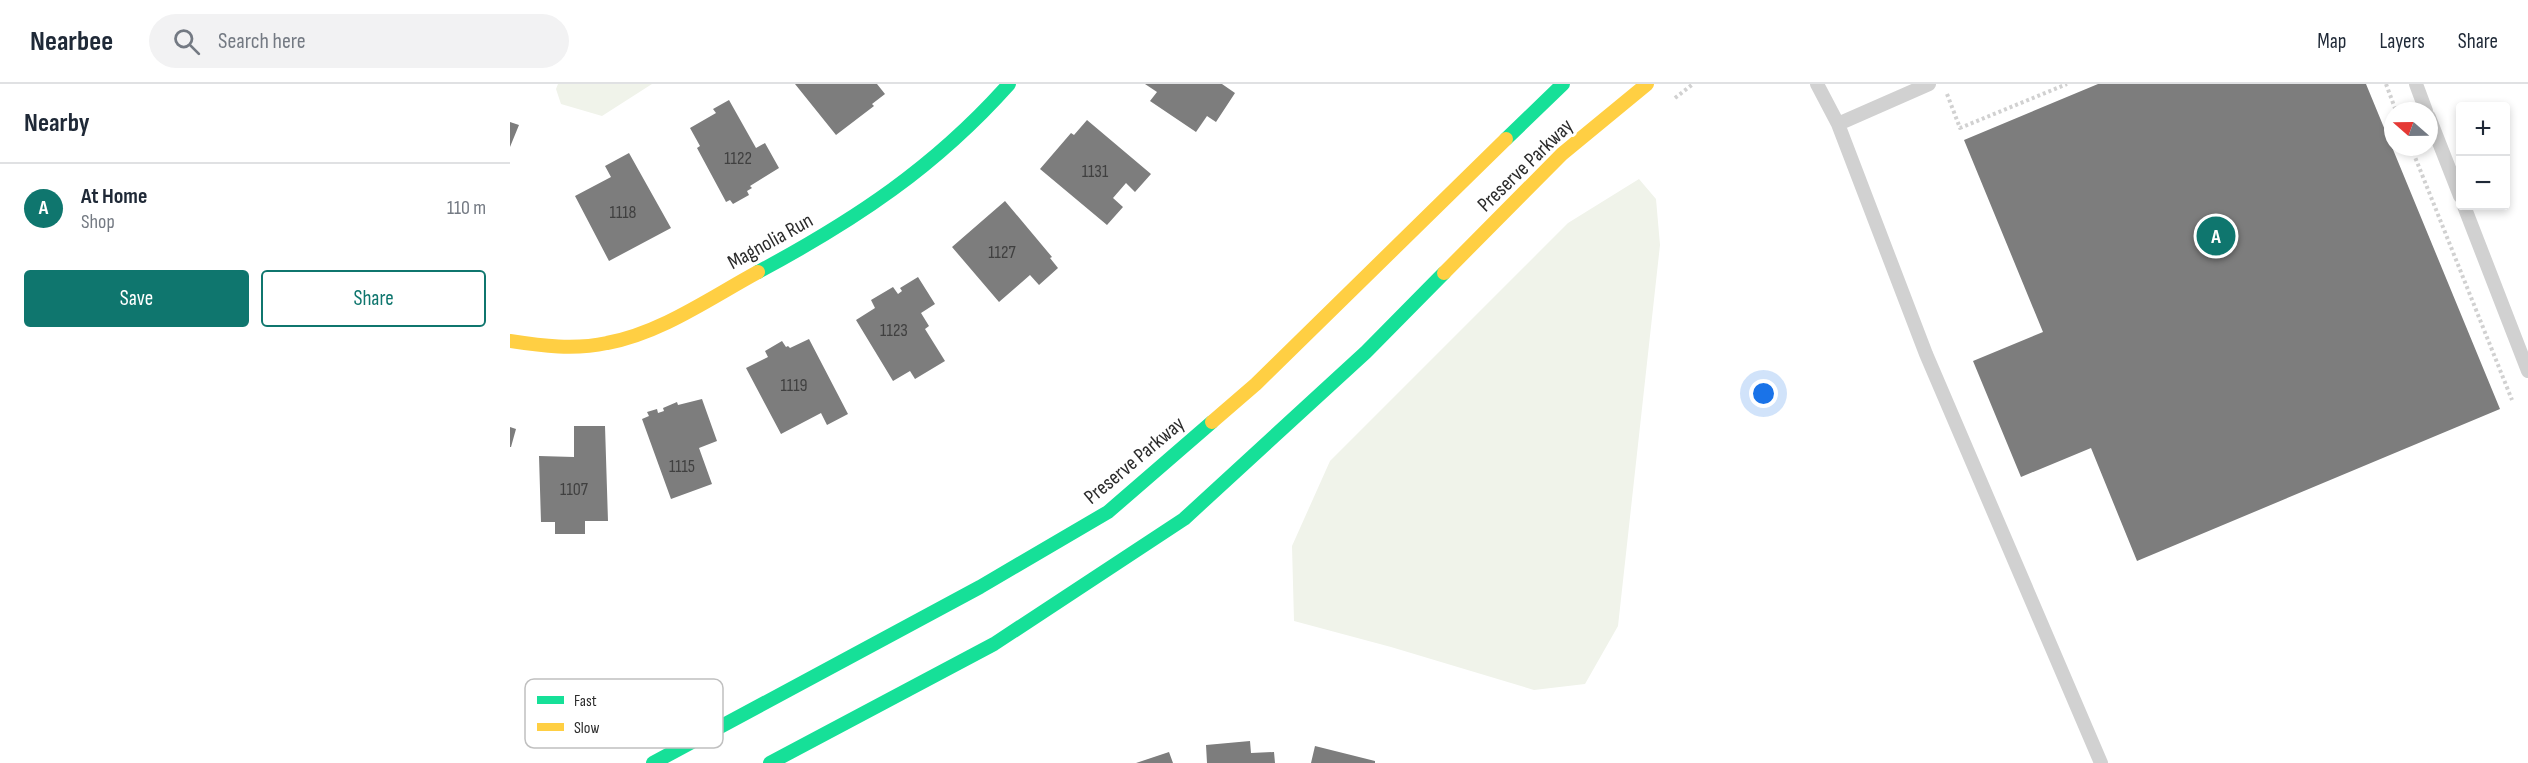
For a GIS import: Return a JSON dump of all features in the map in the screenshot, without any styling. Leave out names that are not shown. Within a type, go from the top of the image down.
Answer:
[{"type":"street","name":"Magnolia Run","points":[[510,341],[595,346],[620,340],[658,325],[768,268],[848,222],[904,184],[948,147],[1009,84]]},
{"type":"street","name":"Preserve Parkway","points":[[723,725],[980,587],[1108,512],[1256,384],[1563,84]]},
{"type":"street","name":"Preserve Parkway","points":[[770,763],[994,644],[1184,519],[1366,352],[1562,154],[1647,84]]},
{"type":"street","name":"Preserve Parkway","points":[[653,763],[681,748]]},
{"type":"lane","points":[[1817,84],[1838,124],[1926,354],[2101,763]]},
{"type":"lane","points":[[1838,124],[1929,84]]},
{"type":"lane","points":[[2416,84],[2423,102]]},
{"type":"lane","points":[[2438,140],[2456,186]]},
{"type":"lane","points":[[2466,210],[2528,371]]},
{"type":"path","points":[[1943,84],[1960,128],[2067,84]]},
{"type":"path","points":[[2386,84],[2393,102]]},
{"type":"path","points":[[2415,156],[2512,400]]},
{"type":"shaded area","points":[[558,84],[652,84],[602,116],[561,104],[556,89]]},
{"type":"shaded area","points":[[1639,179],[1656,199],[1660,245],[1618,626],[1585,684],[1534,690],[1391,647],[1294,621],[1292,546],[1330,461],[1568,223]]},
{"type":"building","points":[[795,84],[877,84],[885,94],[872,104],[874,106],[836,135]]},
{"type":"building","points":[[1145,84],[1222,84],[1235,93],[1216,122],[1207,116],[1196,132],[1150,101],[1157,92]]},
{"type":"building","points":[[2098,84],[2366,84],[2384,128],[2384,156],[2396,156],[2500,409],[2137,561],[2091,448],[2021,477],[1973,361],[2043,332],[1964,140]]},
{"type":"building","points":[[729,100],[756,148],[765,143],[779,168],[750,186],[752,188],[747,191],[749,195],[733,204],[730,200],[726,202],[697,148],[700,146],[690,128],[716,113],[713,109]]},
{"type":"building","points":[[1087,120],[1151,174],[1135,192],[1126,183],[1113,198],[1123,207],[1107,225],[1040,169],[1071,133],[1074,135]]},
{"type":"building","points":[[510,122],[519,125],[510,147]]},
{"type":"building","points":[[629,153],[671,228],[609,261],[575,196],[611,177],[605,166]]},
{"type":"building","points":[[1005,201],[1052,257],[1050,258],[1058,268],[1039,285],[1030,275],[999,302],[952,247]]},
{"type":"building","points":[[918,277],[935,304],[921,313],[929,326],[925,329],[945,361],[915,379],[910,371],[893,381],[856,320],[875,308],[871,300],[893,287],[898,294],[902,291],[900,288]]},
{"type":"building","points":[[809,339],[848,414],[827,425],[821,413],[781,434],[746,368],[768,357],[765,351],[782,341],[786,347],[790,348]]},
{"type":"building","points":[[702,399],[717,441],[699,448],[712,484],[671,499],[642,419],[649,416],[647,412],[657,409],[658,413],[664,411],[663,408],[677,402],[678,405]]},
{"type":"building","points":[[574,426],[605,426],[608,521],[585,521],[585,534],[555,534],[555,522],[541,522],[539,456],[574,457]]},
{"type":"building","points":[[510,427],[516,429],[511,447],[510,447]]},
{"type":"building","points":[[1250,741],[1251,753],[1274,752],[1275,763],[1207,763],[1206,745]]},
{"type":"building","points":[[1315,746],[1375,761],[1375,763],[1311,763]]},
{"type":"building","points":[[1169,752],[1173,763],[1136,763]]},
{"type":"traffic: fast","points":[[758,272],[861,212],[892,190],[952,141],[1009,84]]},
{"type":"traffic: fast","points":[[1506,139],[1563,84]]},
{"type":"traffic: fast","points":[[770,763],[994,644],[1184,519],[1366,352],[1444,273]]},
{"type":"traffic: fast","points":[[723,725],[980,587],[1108,512],[1212,422]]},
{"type":"traffic: fast","points":[[653,763],[681,748]]},
{"type":"traffic: slow","points":[[1444,273],[1562,154],[1647,84]]},
{"type":"traffic: slow","points":[[1212,422],[1256,384],[1506,139]]},
{"type":"traffic: slow","points":[[510,341],[571,347],[595,345],[627,338],[666,323],[758,272]]},
{"type":"place","name":"At Home","points":[[2216,236]]}]
